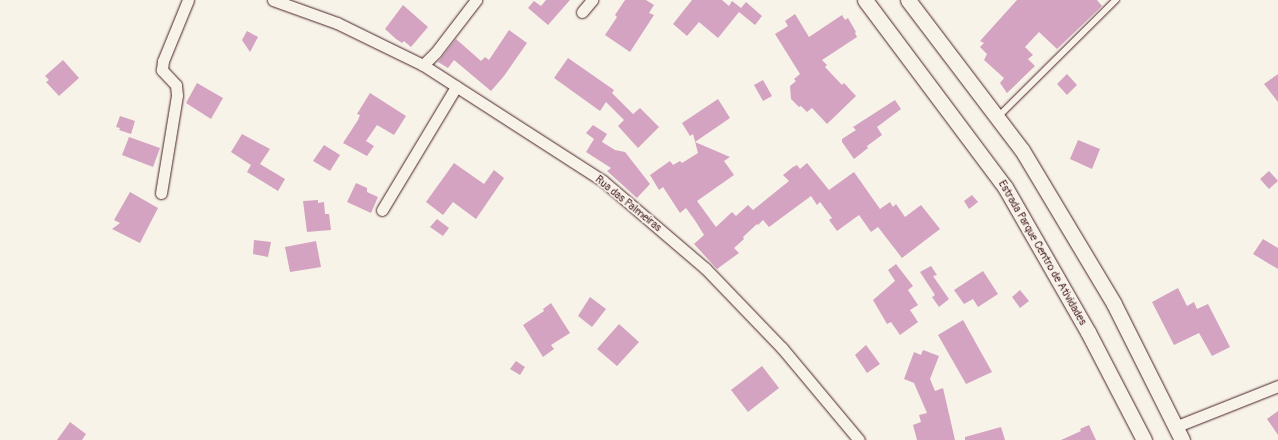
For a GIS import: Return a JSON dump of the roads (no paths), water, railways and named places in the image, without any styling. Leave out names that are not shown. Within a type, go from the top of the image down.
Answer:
[{"type":"main road","name":"Estrada Parque Centro de Atividades","points":[[865,0],[1005,187],[1088,332],[1144,440]]},
{"type":"main road","points":[[908,0],[1022,150],[1114,304],[1180,433]]},
{"type":"street","points":[[161,193],[177,95],[176,85],[162,70],[163,61],[188,0]]},
{"type":"street","name":"Rua das Palmeiras","points":[[273,0],[337,23],[423,65],[603,181],[705,268],[782,348],[859,440]]},
{"type":"street","points":[[423,65],[436,52],[476,0]]},
{"type":"street","points":[[582,12],[592,0]]},
{"type":"street","points":[[382,210],[456,87]]},
{"type":"street","points":[[1180,433],[1278,386]]},
{"type":"lane","points":[[997,117],[1116,0]]}]
